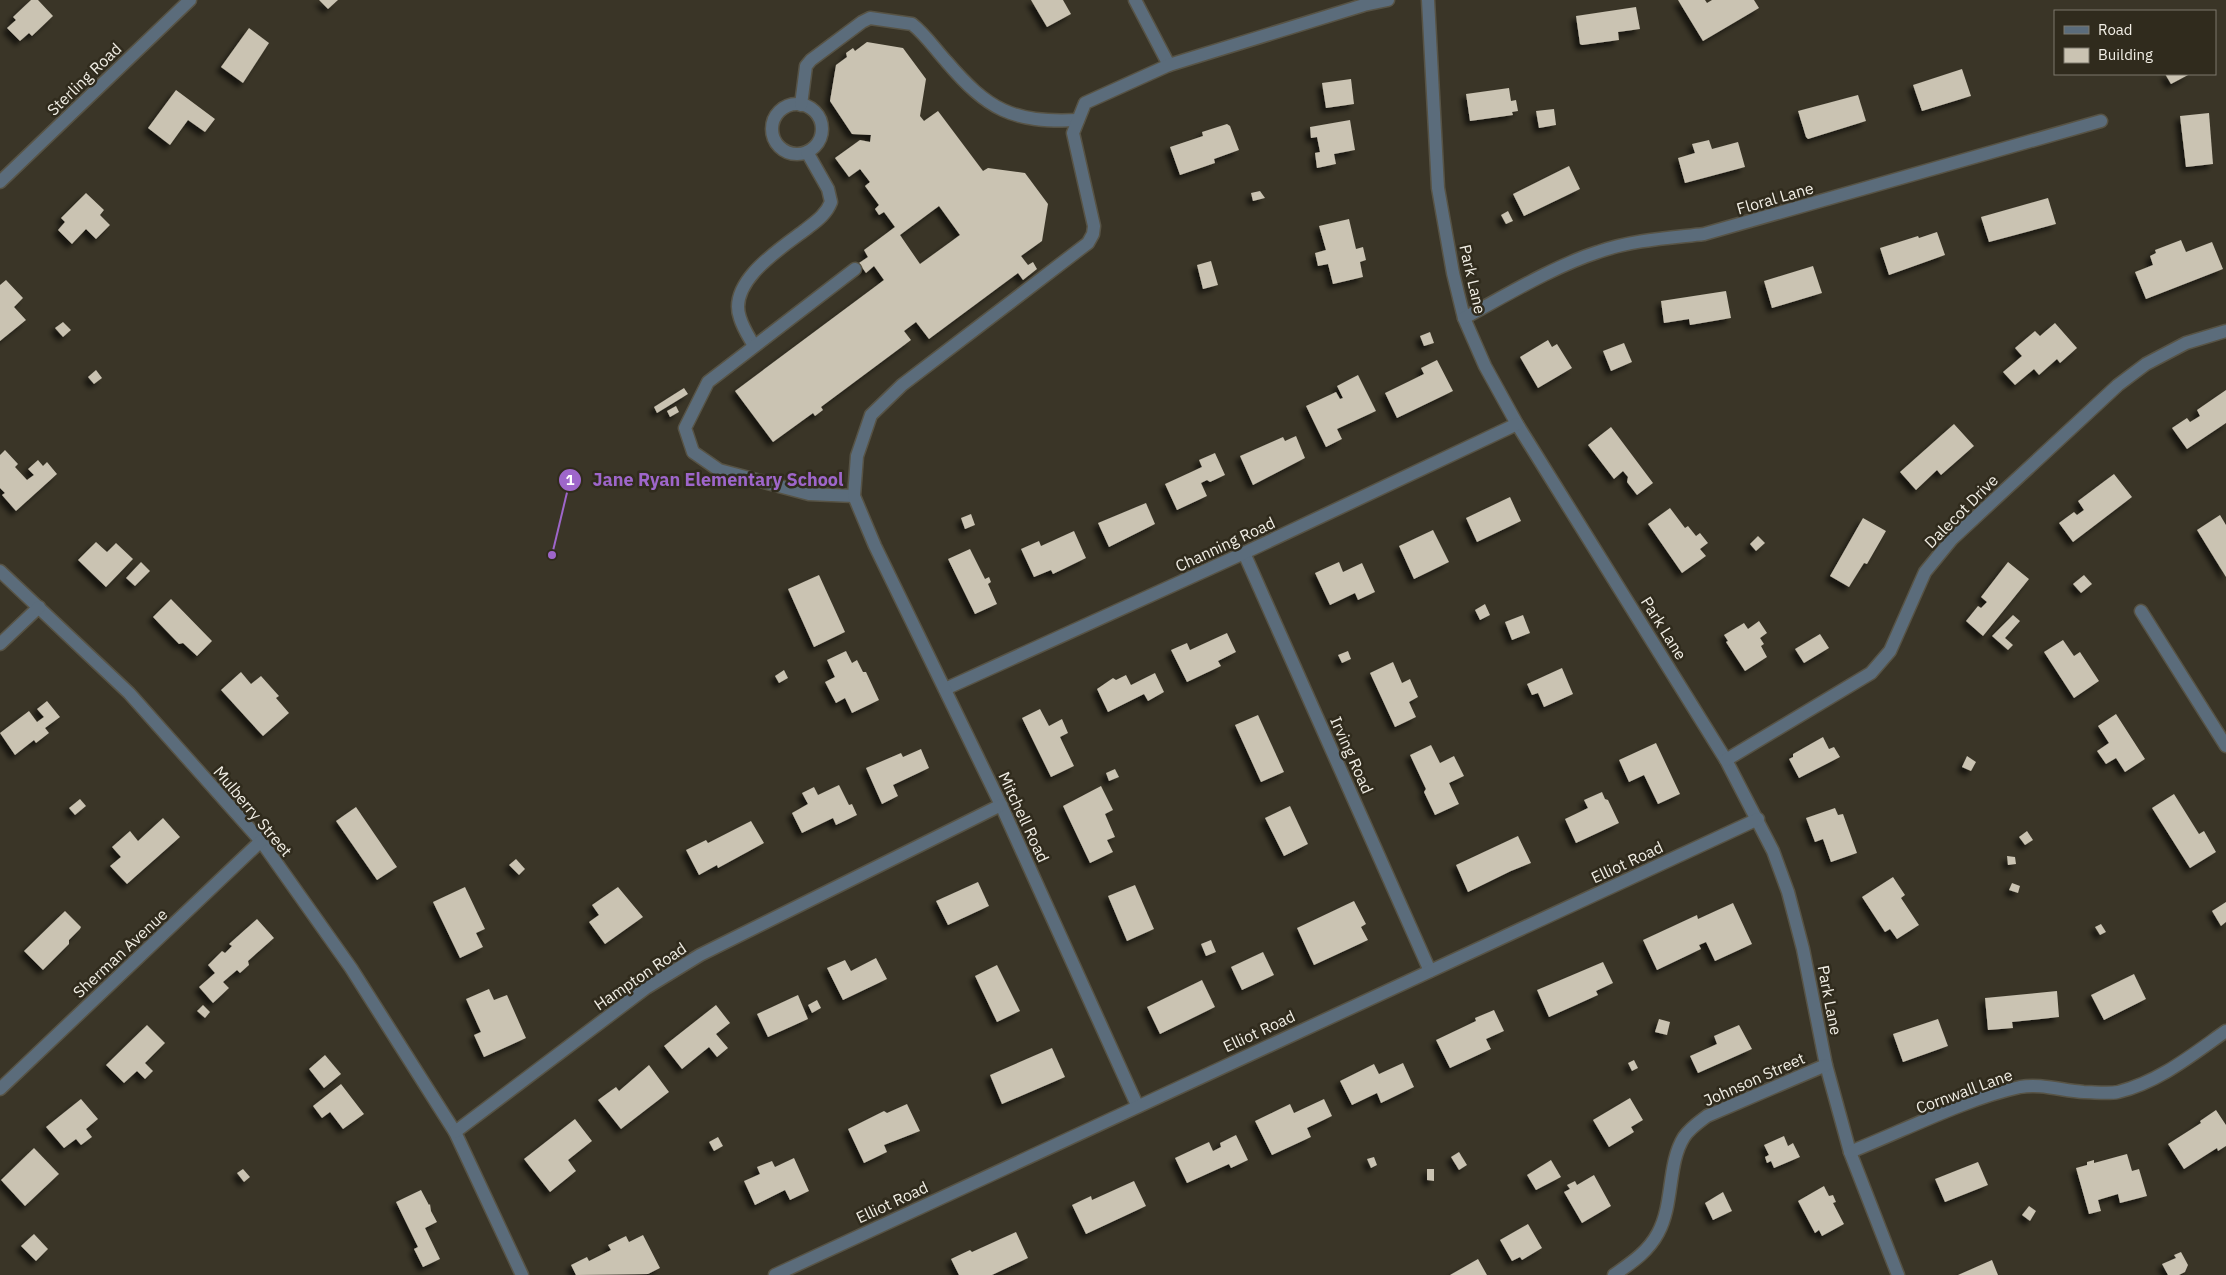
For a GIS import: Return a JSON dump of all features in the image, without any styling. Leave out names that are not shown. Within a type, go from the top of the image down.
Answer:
[{"type":"street","name":"Sterling Road","points":[[0,182],[190,0]]},
{"type":"street","points":[[1134,0],[1169,65]]},
{"type":"street","points":[[855,269],[708,382],[685,428],[692,452],[719,470],[809,494],[854,496],[857,456],[871,415],[902,385],[1082,250],[1093,234],[1094,226],[1073,134],[1085,103],[1169,65],[1364,5],[1388,0]]},
{"type":"street","name":"Park Lane","points":[[1428,0],[1438,188],[1453,273],[1464,318],[1485,366],[1517,424],[1726,760],[1773,851],[1788,892],[1803,949],[1826,1065],[1850,1152],[1898,1275]]},
{"type":"street","points":[[801,105],[806,66],[811,60],[870,18],[912,24],[971,90],[1000,110],[1026,119],[1049,122],[1078,120]]},
{"type":"street","points":[[801,105],[811,108],[817,114],[822,129],[817,144],[807,152],[796,155],[788,153],[775,142],[772,126],[780,111],[787,107],[801,105]]},
{"type":"street","name":"Floral Lane","points":[[1464,318],[1536,280],[1598,252],[1642,241],[1704,234],[2101,121]]},
{"type":"street","points":[[754,346],[739,318],[738,307],[745,284],[764,262],[822,217],[831,202],[828,189],[807,152]]},
{"type":"street","name":"Dalecot Drive","points":[[1726,760],[1871,673],[1890,651],[1925,572],[1952,539],[2118,385],[2146,364],[2186,343],[2226,331]]},
{"type":"street","name":"Channing Road","points":[[945,689],[1244,553],[1517,424]]},
{"type":"street","name":"Mitchell Road","points":[[854,496],[875,546],[1001,805],[1137,1105]]},
{"type":"street","name":"Irving Road","points":[[1244,553],[1430,971]]},
{"type":"street","name":"Mulberry Street","points":[[0,572],[39,606],[129,693],[261,841],[351,968],[455,1132]]},
{"type":"street","points":[[0,644],[39,606]]},
{"type":"street","points":[[2142,610],[2226,746]]},
{"type":"street","name":"Hampton Road","points":[[455,1132],[646,988],[700,955],[1001,805]]},
{"type":"street","name":"Elliot Road","points":[[775,1275],[1137,1105],[1758,819]]},
{"type":"street","name":"Sherman Avenue","points":[[0,1089],[261,841]]},
{"type":"street","name":"Cornwall Lane","points":[[1850,1152],[1977,1100],[2022,1087],[2050,1087],[2073,1092],[2116,1092],[2149,1081],[2176,1066],[2226,1031]]},
{"type":"street","name":"Johnson Street","points":[[1614,1275],[1649,1248],[1659,1232],[1666,1214],[1678,1150],[1684,1137],[1692,1127],[1707,1116],[1826,1065]]},
{"type":"street","points":[[455,1132],[522,1275]]},
{"type":"building","points":[[31,0],[38,0],[53,16],[32,36],[29,33],[20,41],[7,28],[16,20],[13,17]]},
{"type":"building","points":[[319,0],[338,0],[328,9]]},
{"type":"building","points":[[1031,0],[1063,0],[1071,14],[1047,27]]},
{"type":"building","points":[[1678,0],[1705,0],[1707,3],[1712,0],[1754,0],[1759,8],[1703,41]]},
{"type":"building","points":[[1636,7],[1640,29],[1618,32],[1619,40],[1580,44],[1576,16]]},
{"type":"building","points":[[249,28],[269,43],[243,83],[221,67]]},
{"type":"building","points":[[867,42],[903,48],[926,79],[920,116],[924,121],[938,111],[983,171],[988,168],[1025,173],[1048,204],[1042,241],[1021,256],[1028,265],[1033,262],[1037,269],[1023,280],[1018,273],[929,339],[916,322],[904,331],[911,340],[821,407],[823,410],[815,416],[813,413],[773,442],[735,391],[884,280],[874,266],[866,273],[859,263],[868,257],[864,250],[895,227],[884,212],[879,215],[875,209],[879,205],[865,186],[870,182],[860,169],[849,177],[835,158],[860,140],[870,142],[871,135],[852,134],[830,101],[836,65],[847,57],[846,53],[853,48],[855,51]],"holes":[[[939,206],[960,235],[920,264],[900,235]]]},
{"type":"building","points":[[1962,69],[1971,96],[1922,111],[1913,85]]},
{"type":"building","points":[[2166,75],[2188,75],[2171,84]]},
{"type":"building","points":[[1351,79],[1354,104],[1326,108],[1322,83]]},
{"type":"building","points":[[1509,88],[1511,101],[1516,100],[1518,111],[1512,112],[1513,115],[1470,121],[1466,94]]},
{"type":"building","points":[[176,90],[215,119],[205,132],[188,120],[170,145],[148,128]]},
{"type":"building","points":[[1858,95],[1866,121],[1808,139],[1806,137],[1798,111]]},
{"type":"building","points":[[1554,109],[1556,125],[1539,128],[1536,111]]},
{"type":"building","points":[[2209,113],[2213,164],[2186,167],[2180,116]]},
{"type":"building","points":[[1350,120],[1355,150],[1334,154],[1336,164],[1317,168],[1315,153],[1320,152],[1317,137],[1311,138],[1310,127]]},
{"type":"building","points":[[1227,124],[1230,126],[1239,150],[1214,159],[1215,163],[1180,175],[1170,147],[1203,136],[1202,132]]},
{"type":"building","points":[[1709,140],[1712,149],[1738,142],[1745,167],[1685,183],[1678,158],[1695,153],[1692,144]]},
{"type":"building","points":[[1569,166],[1580,189],[1524,216],[1513,194]]},
{"type":"building","points":[[1260,191],[1265,198],[1253,201],[1251,193]]},
{"type":"building","points":[[86,193],[104,210],[100,215],[110,225],[96,239],[86,229],[72,244],[58,230],[65,222],[61,218]]},
{"type":"building","points":[[2048,198],[2056,224],[1989,242],[1981,217]]},
{"type":"building","points":[[1508,211],[1513,221],[1506,224],[1501,215]]},
{"type":"building","points":[[1349,219],[1356,249],[1363,247],[1366,260],[1360,262],[1363,277],[1333,284],[1328,264],[1318,266],[1315,253],[1326,250],[1319,226]]},
{"type":"building","points":[[1937,232],[1945,255],[1889,275],[1880,248]]},
{"type":"building","points":[[2181,240],[2186,252],[2212,242],[2223,269],[2146,299],[2135,272],[2153,265],[2150,256],[2156,253],[2155,250]]},
{"type":"building","points":[[1211,261],[1218,285],[1203,289],[1197,265]]},
{"type":"building","points":[[1813,266],[1822,293],[1772,308],[1764,281]]},
{"type":"building","points":[[6,280],[23,298],[14,307],[26,320],[0,341],[0,285]]},
{"type":"building","points":[[1726,291],[1731,318],[1690,325],[1689,319],[1664,323],[1661,301]]},
{"type":"building","points":[[63,322],[71,330],[63,337],[55,328]]},
{"type":"building","points":[[2055,323],[2077,348],[2060,363],[2057,359],[2039,375],[2034,369],[2015,385],[2003,372],[2022,356],[2015,348],[2035,331],[2040,336]]},
{"type":"building","points":[[1430,332],[1434,343],[1424,346],[1420,336]]},
{"type":"building","points":[[1548,340],[1552,347],[1557,344],[1572,368],[1538,388],[1520,357]]},
{"type":"building","points":[[1624,343],[1632,362],[1611,371],[1603,351]]},
{"type":"building","points":[[1437,360],[1453,391],[1397,418],[1385,393],[1424,374],[1421,368]]},
{"type":"building","points":[[96,370],[102,378],[94,384],[88,377]]},
{"type":"building","points":[[1358,375],[1376,411],[1337,429],[1342,439],[1326,447],[1306,406],[1336,392],[1340,399],[1343,398],[1337,386]]},
{"type":"building","points":[[684,388],[688,394],[657,413],[654,407]]},
{"type":"building","points":[[2226,390],[2226,423],[2187,449],[2172,428],[2187,418],[2190,422],[2200,416],[2197,410]]},
{"type":"building","points":[[676,406],[679,412],[670,417],[667,411]]},
{"type":"building","points":[[1954,424],[1974,446],[1941,475],[1937,470],[1916,490],[1900,472]]},
{"type":"building","points":[[1611,427],[1653,483],[1637,495],[1627,482],[1628,477],[1623,471],[1614,479],[1588,445]]},
{"type":"building","points":[[1296,436],[1305,458],[1253,485],[1240,456],[1283,437],[1285,441]]},
{"type":"building","points":[[5,450],[18,464],[15,467],[27,480],[34,475],[28,469],[38,460],[43,466],[47,462],[57,474],[16,511],[2,495],[5,493],[0,488],[0,455]]},
{"type":"building","points":[[1215,453],[1225,475],[1210,482],[1207,480],[1201,483],[1207,496],[1177,510],[1165,484],[1202,467],[1199,460]]},
{"type":"building","points":[[2114,474],[2132,497],[2073,542],[2059,523],[2074,512],[2077,515],[2084,510],[2078,501]]},
{"type":"building","points":[[1510,497],[1521,521],[1477,542],[1466,518]]},
{"type":"building","points":[[1146,503],[1155,524],[1109,547],[1098,523]]},
{"type":"building","points":[[1670,508],[1685,528],[1688,526],[1696,536],[1700,533],[1708,543],[1700,549],[1706,556],[1682,573],[1648,524]]},
{"type":"building","points":[[971,514],[975,525],[965,529],[961,518]]},
{"type":"building","points":[[2220,515],[2226,525],[2226,577],[2197,530]]},
{"type":"building","points":[[1863,518],[1886,531],[1867,564],[1864,563],[1849,587],[1830,576]]},
{"type":"building","points":[[1433,530],[1449,562],[1414,579],[1399,546]]},
{"type":"building","points":[[1074,531],[1086,558],[1053,574],[1051,570],[1034,577],[1021,549],[1039,541],[1041,546]]},
{"type":"building","points":[[1758,536],[1765,543],[1756,551],[1750,544]]},
{"type":"building","points":[[96,542],[107,552],[116,543],[133,559],[106,587],[78,560]]},
{"type":"building","points":[[970,549],[985,579],[989,577],[991,582],[988,584],[997,604],[975,614],[948,559]]},
{"type":"building","points":[[141,562],[150,571],[135,586],[126,578]]},
{"type":"building","points":[[1339,562],[1343,572],[1362,563],[1375,592],[1358,600],[1355,593],[1330,605],[1315,573]]},
{"type":"building","points":[[2008,562],[2029,579],[1983,636],[1966,621],[1978,606],[1981,608],[1987,602],[1981,597]]},
{"type":"building","points":[[819,575],[845,632],[814,647],[788,589]]},
{"type":"building","points":[[2084,575],[2092,584],[2081,593],[2073,584]]},
{"type":"building","points":[[171,599],[212,641],[197,656],[183,643],[179,644],[153,617]]},
{"type":"building","points":[[1485,604],[1490,615],[1480,620],[1475,610]]},
{"type":"building","points":[[1523,615],[1530,633],[1512,640],[1505,622]]},
{"type":"building","points":[[2013,615],[2020,621],[2005,638],[2013,645],[2008,650],[1992,636]]},
{"type":"building","points":[[1759,621],[1767,633],[1760,638],[1764,644],[1761,646],[1767,657],[1745,671],[1726,642],[1728,641],[1724,635],[1744,623],[1748,629]]},
{"type":"building","points":[[1227,633],[1236,652],[1218,661],[1221,666],[1187,682],[1171,650],[1187,643],[1190,650]]},
{"type":"building","points":[[1820,634],[1829,648],[1804,663],[1795,649]]},
{"type":"building","points":[[2063,640],[2074,656],[2080,652],[2099,681],[2074,698],[2044,652]]},
{"type":"building","points":[[846,651],[852,663],[857,660],[863,672],[866,672],[879,700],[852,713],[845,698],[836,703],[825,682],[835,677],[827,660]]},
{"type":"building","points":[[1348,651],[1351,659],[1342,663],[1338,655]]},
{"type":"building","points":[[1393,662],[1402,683],[1410,679],[1418,697],[1409,702],[1416,717],[1395,727],[1370,673]]},
{"type":"building","points":[[1562,668],[1573,694],[1544,707],[1538,693],[1532,695],[1527,684]]},
{"type":"building","points":[[784,670],[788,678],[779,683],[775,676]]},
{"type":"building","points":[[241,672],[251,684],[261,676],[279,696],[276,698],[289,713],[263,736],[221,690]]},
{"type":"building","points":[[1155,673],[1164,692],[1148,701],[1144,694],[1108,712],[1097,689],[1113,678],[1116,680],[1126,675],[1131,685]]},
{"type":"building","points":[[47,701],[60,717],[45,728],[49,733],[36,743],[34,740],[15,755],[0,733],[29,711],[37,722],[44,717],[37,709]]},
{"type":"building","points":[[1040,709],[1049,726],[1062,719],[1068,733],[1060,737],[1074,766],[1051,777],[1022,718]]},
{"type":"building","points":[[2116,714],[2145,759],[2125,772],[2116,758],[2106,764],[2097,751],[2109,743],[2098,726]]},
{"type":"building","points":[[1258,715],[1284,772],[1261,782],[1235,725]]},
{"type":"building","points":[[1823,737],[1829,749],[1834,747],[1840,757],[1799,778],[1789,759],[1793,757],[1793,754]]},
{"type":"building","points":[[1656,743],[1680,794],[1658,804],[1644,775],[1629,782],[1619,760]]},
{"type":"building","points":[[1431,745],[1440,763],[1454,756],[1464,776],[1449,783],[1459,804],[1435,815],[1424,792],[1426,789],[1410,755]]},
{"type":"building","points":[[921,749],[929,768],[893,785],[898,796],[882,804],[866,768],[901,753],[903,757]]},
{"type":"building","points":[[1967,756],[1976,762],[1971,771],[1962,767]]},
{"type":"building","points":[[1115,769],[1119,777],[1109,781],[1106,773]]},
{"type":"building","points":[[839,785],[849,805],[852,804],[857,815],[836,825],[833,818],[802,833],[792,813],[808,804],[802,793],[814,787],[818,795]]},
{"type":"building","points":[[1101,786],[1113,810],[1105,814],[1115,837],[1107,840],[1113,852],[1090,863],[1063,806]]},
{"type":"building","points":[[1602,792],[1619,823],[1576,843],[1565,819],[1588,808],[1584,800]]},
{"type":"building","points":[[2174,794],[2199,834],[2204,831],[2216,852],[2190,868],[2152,808]]},
{"type":"building","points":[[80,799],[86,806],[75,815],[69,808]]},
{"type":"building","points":[[1290,806],[1308,844],[1284,856],[1265,818]]},
{"type":"building","points":[[356,807],[397,867],[377,880],[336,821]]},
{"type":"building","points":[[1835,808],[1838,815],[1843,814],[1857,853],[1831,862],[1823,839],[1815,842],[1806,818]]},
{"type":"building","points":[[163,818],[180,837],[127,884],[110,866],[121,857],[112,847],[130,831],[138,841]]},
{"type":"building","points":[[751,821],[764,843],[718,868],[717,865],[699,875],[686,850],[706,840],[708,843]]},
{"type":"building","points":[[2027,831],[2033,840],[2025,845],[2019,837]]},
{"type":"building","points":[[1518,836],[1531,863],[1468,892],[1456,865]]},
{"type":"building","points":[[2007,856],[2015,857],[2016,864],[2008,865]]},
{"type":"building","points":[[516,859],[525,869],[519,875],[509,865]]},
{"type":"building","points":[[1893,877],[1905,895],[1901,898],[1919,925],[1897,939],[1890,929],[1885,932],[1862,897]]},
{"type":"building","points":[[978,882],[989,906],[948,925],[936,901]]},
{"type":"building","points":[[2012,883],[2020,886],[2018,893],[2009,890]]},
{"type":"building","points":[[1135,885],[1154,929],[1127,941],[1108,896]]},
{"type":"building","points":[[465,887],[485,929],[476,933],[483,947],[460,958],[433,902]]},
{"type":"building","points":[[618,887],[643,917],[605,944],[589,922],[599,915],[592,905]]},
{"type":"building","points":[[1354,901],[1366,924],[1361,927],[1368,940],[1314,965],[1297,928]]},
{"type":"building","points":[[2226,902],[2226,922],[2221,926],[2212,911]]},
{"type":"building","points":[[1733,903],[1752,944],[1715,961],[1706,942],[1699,945],[1701,949],[1657,970],[1643,940],[1697,915],[1698,919]]},
{"type":"building","points":[[65,911],[81,927],[69,940],[69,944],[43,970],[24,951]]},
{"type":"building","points":[[257,919],[274,938],[248,961],[249,965],[240,973],[237,970],[223,982],[229,988],[213,1003],[199,987],[215,973],[208,965],[222,951],[225,953],[232,946],[229,944]]},
{"type":"building","points":[[2101,924],[2106,932],[2100,935],[2095,927]]},
{"type":"building","points":[[1211,940],[1216,952],[1206,956],[1201,944]]},
{"type":"building","points":[[1263,952],[1274,975],[1242,990],[1231,967]]},
{"type":"building","points":[[876,958],[887,979],[843,1000],[827,968],[845,960],[851,971]]},
{"type":"building","points":[[1603,962],[1613,983],[1596,991],[1598,995],[1549,1017],[1537,990]]},
{"type":"building","points":[[997,965],[1020,1011],[997,1022],[975,976]]},
{"type":"building","points":[[2134,974],[2146,999],[2104,1020],[2091,995]]},
{"type":"building","points":[[1202,980],[1215,1007],[1160,1034],[1147,1007]]},
{"type":"building","points":[[489,989],[494,1000],[507,995],[526,1038],[484,1057],[474,1035],[481,1032],[466,999]]},
{"type":"building","points":[[2057,991],[2059,1017],[2012,1022],[2013,1028],[1988,1030],[1985,998]]},
{"type":"building","points":[[798,995],[808,1019],[768,1037],[757,1014]]},
{"type":"building","points":[[817,1000],[821,1008],[812,1013],[808,1005]]},
{"type":"building","points":[[203,1005],[210,1012],[205,1018],[197,1011]]},
{"type":"building","points":[[716,1005],[730,1023],[716,1034],[728,1048],[717,1057],[709,1047],[682,1069],[664,1046]]},
{"type":"building","points":[[1494,1010],[1504,1031],[1486,1039],[1491,1049],[1450,1068],[1436,1040],[1476,1021],[1475,1018]]},
{"type":"building","points":[[1659,1019],[1670,1022],[1667,1035],[1655,1032]]},
{"type":"building","points":[[1938,1019],[1948,1046],[1903,1062],[1893,1034]]},
{"type":"building","points":[[147,1025],[165,1043],[145,1063],[153,1071],[145,1079],[137,1071],[124,1083],[106,1065]]},
{"type":"building","points":[[1739,1025],[1752,1049],[1698,1073],[1690,1056],[1717,1044],[1714,1036]]},
{"type":"building","points":[[1052,1048],[1065,1077],[1002,1104],[990,1075]]},
{"type":"building","points":[[325,1055],[341,1074],[324,1088],[309,1069]]},
{"type":"building","points":[[1634,1060],[1638,1068],[1632,1071],[1628,1063]]},
{"type":"building","points":[[1403,1063],[1414,1087],[1381,1103],[1377,1093],[1352,1105],[1340,1081],[1374,1064],[1379,1074]]},
{"type":"building","points":[[649,1065],[669,1092],[621,1129],[598,1100],[616,1087],[619,1091]]},
{"type":"building","points":[[341,1084],[364,1114],[343,1129],[330,1112],[322,1118],[313,1106]]},
{"type":"building","points":[[1630,1098],[1643,1120],[1631,1127],[1634,1132],[1609,1147],[1593,1120]]},
{"type":"building","points":[[81,1099],[98,1119],[86,1129],[92,1137],[81,1145],[76,1139],[64,1148],[46,1127]]},
{"type":"building","points":[[1324,1099],[1332,1116],[1307,1128],[1311,1137],[1272,1155],[1255,1121],[1290,1104],[1294,1113]]},
{"type":"building","points":[[907,1104],[920,1131],[884,1145],[887,1152],[864,1163],[848,1129],[884,1111],[887,1113]]},
{"type":"building","points":[[2216,1110],[2226,1125],[2226,1146],[2218,1151],[2217,1148],[2184,1169],[2168,1144],[2201,1123],[2200,1121]]},
{"type":"building","points":[[575,1119],[592,1141],[568,1160],[576,1171],[550,1192],[524,1159]]},
{"type":"building","points":[[1236,1135],[1248,1160],[1231,1168],[1229,1164],[1187,1183],[1175,1158],[1209,1142],[1213,1151],[1221,1147],[1220,1143]]},
{"type":"building","points":[[1784,1136],[1788,1146],[1793,1143],[1800,1157],[1774,1168],[1771,1161],[1767,1163],[1765,1157],[1769,1155],[1764,1145]]},
{"type":"building","points":[[718,1137],[723,1146],[714,1151],[709,1142]]},
{"type":"building","points":[[34,1148],[59,1174],[25,1206],[1,1180]]},
{"type":"building","points":[[1459,1152],[1467,1165],[1459,1170],[1451,1157]]},
{"type":"building","points":[[2127,1154],[2132,1171],[2139,1169],[2147,1196],[2120,1203],[2118,1194],[2098,1200],[2101,1211],[2089,1214],[2076,1168],[2087,1165],[2087,1162],[2094,1160],[2094,1163]]},
{"type":"building","points":[[1374,1157],[1377,1165],[1371,1168],[1367,1159]]},
{"type":"building","points":[[794,1158],[809,1191],[790,1200],[785,1190],[755,1205],[744,1181],[760,1174],[757,1167],[772,1161],[775,1167]]},
{"type":"building","points":[[1551,1160],[1561,1177],[1536,1190],[1527,1175]]},
{"type":"building","points":[[1978,1162],[1988,1185],[1945,1202],[1935,1179]]},
{"type":"building","points":[[243,1169],[250,1177],[244,1182],[237,1173]]},
{"type":"building","points":[[1427,1169],[1434,1169],[1434,1181],[1427,1180]]},
{"type":"building","points":[[1594,1175],[1611,1206],[1582,1223],[1564,1192],[1570,1189],[1567,1185],[1575,1181],[1577,1185]]},
{"type":"building","points":[[1134,1181],[1146,1206],[1086,1234],[1072,1205],[1091,1196],[1092,1200]]},
{"type":"building","points":[[1824,1186],[1829,1196],[1833,1195],[1836,1202],[1833,1203],[1844,1224],[1822,1236],[1819,1230],[1815,1233],[1798,1201]]},
{"type":"building","points":[[421,1190],[430,1204],[431,1211],[437,1222],[425,1228],[440,1259],[423,1267],[414,1249],[418,1247],[396,1202]]},
{"type":"building","points":[[1723,1192],[1732,1211],[1713,1220],[1705,1203]]},
{"type":"building","points":[[2029,1206],[2036,1211],[2030,1221],[2022,1215]]},
{"type":"building","points":[[1528,1224],[1542,1248],[1522,1260],[1520,1257],[1512,1261],[1500,1240]]},
{"type":"building","points":[[1016,1232],[1028,1258],[992,1275],[959,1275],[951,1259],[970,1250],[972,1252]]},
{"type":"building","points":[[34,1234],[48,1249],[36,1261],[21,1246]]},
{"type":"building","points":[[643,1235],[660,1268],[648,1274],[576,1275],[571,1265],[587,1257],[589,1261],[611,1250],[608,1245],[626,1236],[629,1242]]},
{"type":"building","points":[[2181,1252],[2188,1265],[2185,1272],[2179,1275],[2168,1275],[2162,1264],[2176,1258],[2174,1255]]},
{"type":"building","points":[[1478,1259],[1487,1275],[1450,1275]]},
{"type":"building","points":[[1992,1260],[1998,1275],[1958,1275]]},
{"type":"place","name":"Jane Ryan Elementary School","points":[[552,555]]}]
